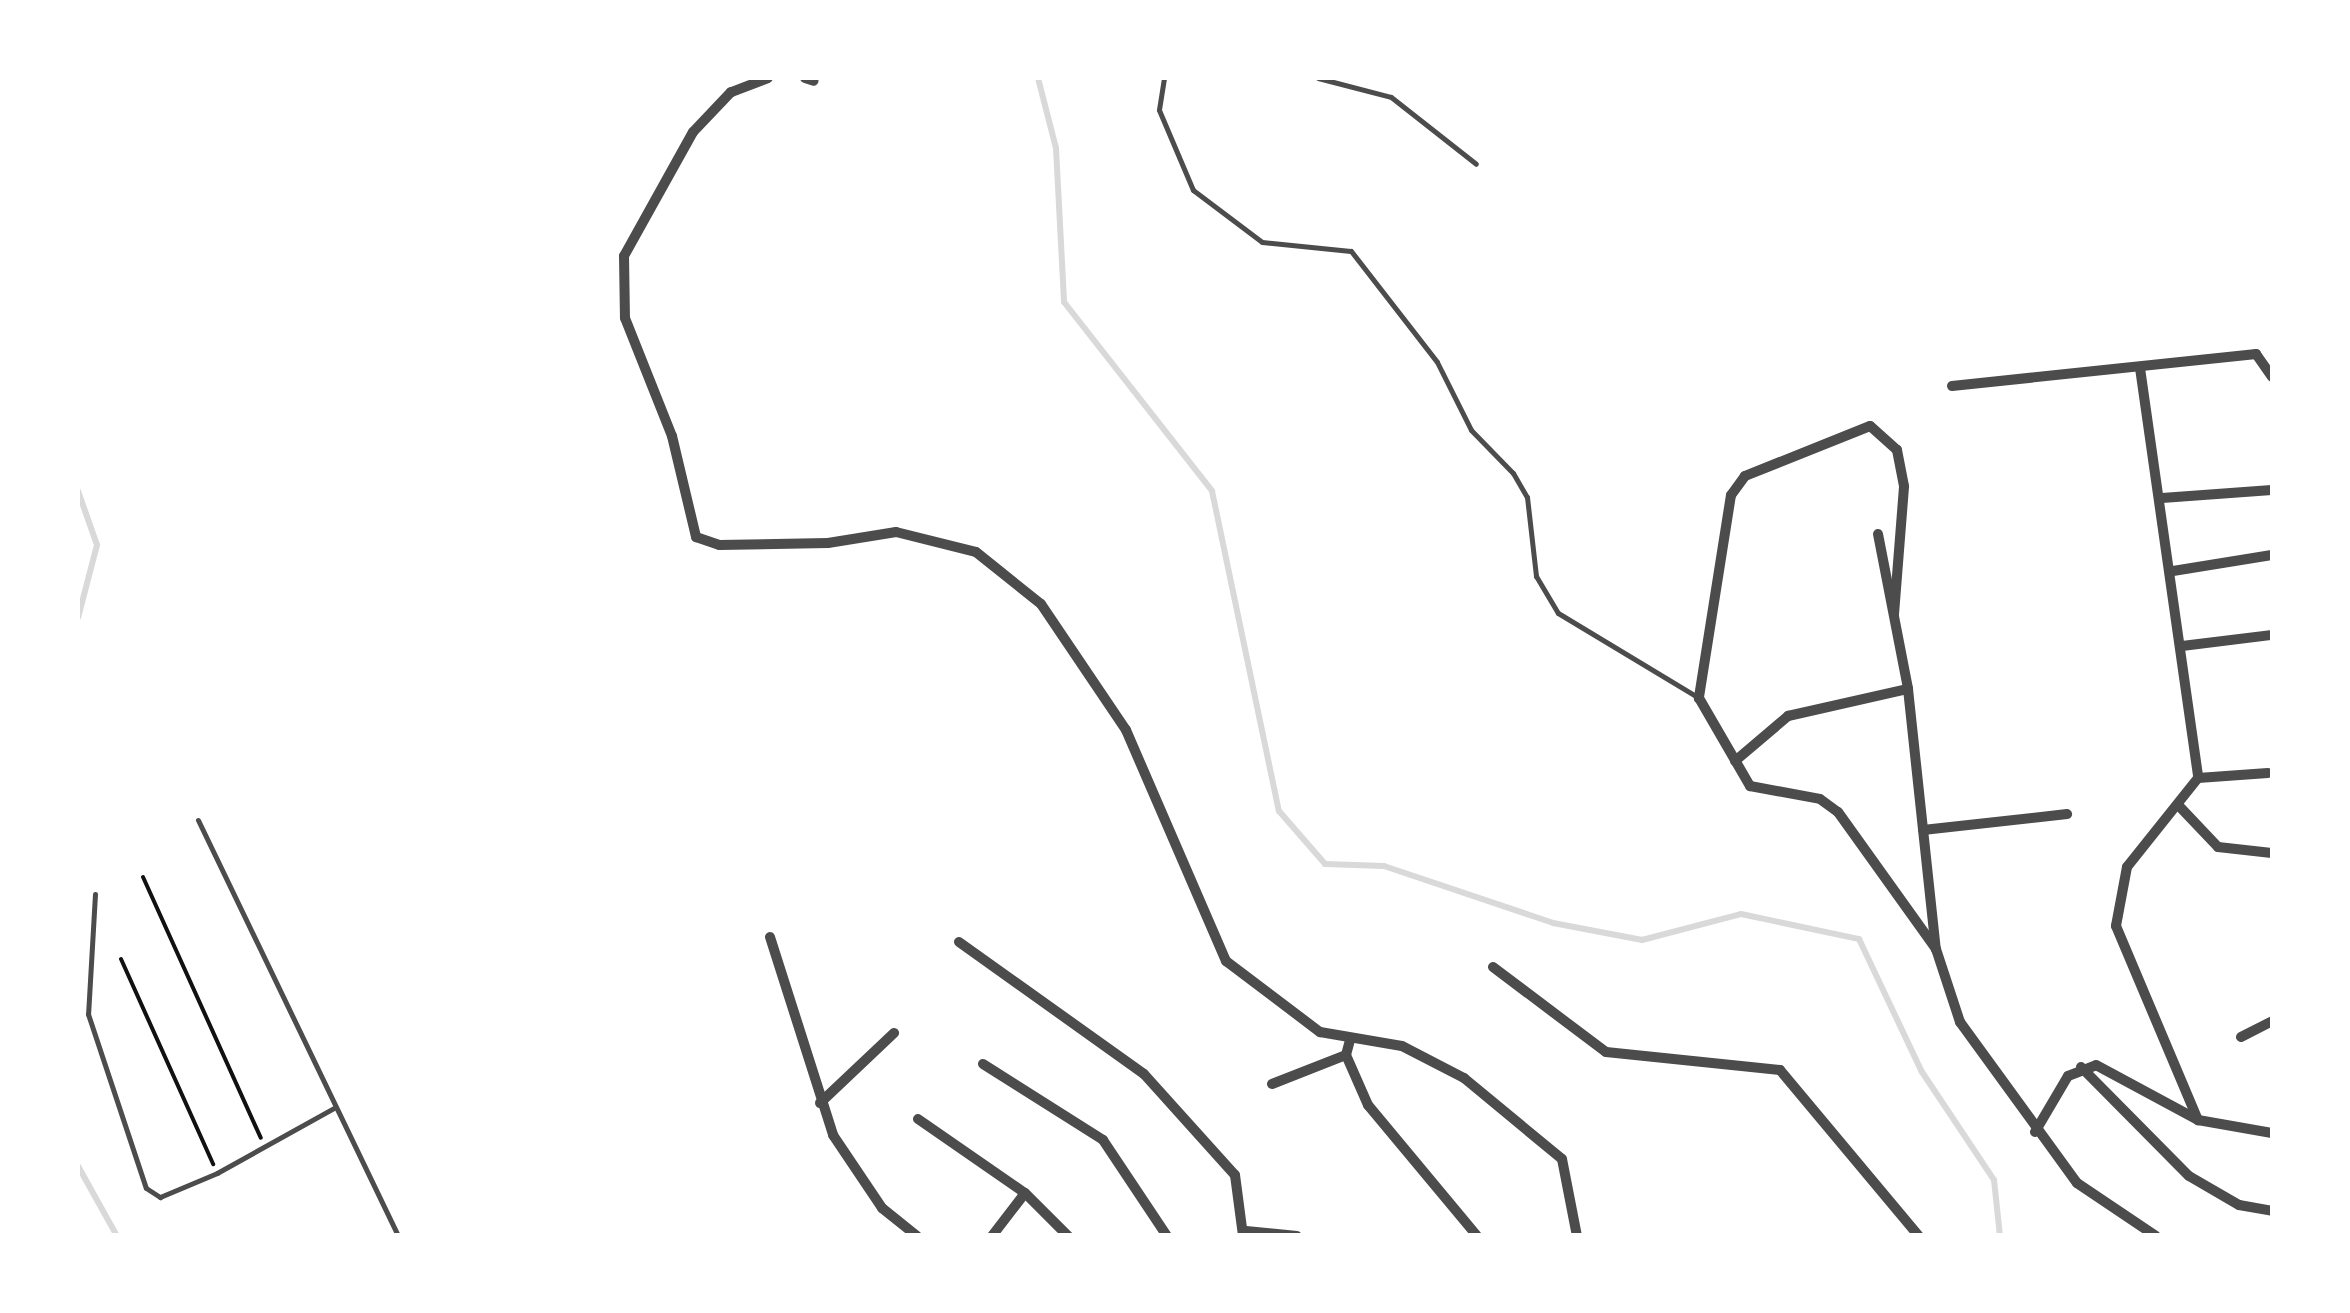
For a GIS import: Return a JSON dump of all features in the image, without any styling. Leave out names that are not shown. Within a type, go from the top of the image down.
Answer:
[{"type":"street","points":[[768,78],[732,92],[692,132],[624,256],[625,318],[672,436],[691,529],[719,545],[896,532],[976,552],[1041,604],[1126,730],[1226,961],[1254,990],[1350,1040],[1418,1054],[1548,1144],[1568,1170],[1577,1236]]},
{"type":"street","points":[[1952,386],[2268,359],[2272,377]]},
{"type":"street","points":[[2140,368],[2162,498],[2198,778],[2180,807],[2121,880],[2116,926],[2198,1120]]},
{"type":"street","points":[[1894,614],[1904,486],[1896,450],[1870,426],[1745,476],[1732,495],[1698,698],[1735,762],[1762,793],[1820,799],[1838,812],[1936,950],[1977,1056],[2077,1184],[2156,1236]]},
{"type":"street","points":[[2162,498],[2272,490]]},
{"type":"street","points":[[1878,534],[1908,689],[1936,950]]},
{"type":"street","points":[[2172,572],[2272,555]]},
{"type":"street","points":[[2182,646],[2272,636]]},
{"type":"street","points":[[1735,762],[1788,716],[1908,689]]},
{"type":"street","points":[[2198,778],[2268,772]]},
{"type":"street","points":[[2180,807],[2218,847],[2272,853]]},
{"type":"street","points":[[1923,830],[2066,814]]},
{"type":"street","points":[[770,937],[820,1103],[858,1178],[916,1236]]},
{"type":"street","points":[[959,942],[1144,1074],[1236,1175],[1245,1233],[1297,1236]]},
{"type":"street","points":[[1493,967],[1606,1052],[1780,1070],[1919,1236]]},
{"type":"street","points":[[2241,1037],[2272,1021]]},
{"type":"street","points":[[820,1103],[894,1033]]},
{"type":"street","points":[[1350,1040],[1346,1055],[1368,1105],[1477,1236]]},
{"type":"street","points":[[1272,1084],[1346,1055]]},
{"type":"street","points":[[983,1064],[1095,1132],[1168,1236]]},
{"type":"street","points":[[2034,1132],[2081,1067]]},
{"type":"street","points":[[2081,1067],[2124,1074],[2198,1120],[2272,1133]]},
{"type":"street","points":[[2081,1067],[2190,1176],[2239,1205],[2272,1211]]},
{"type":"street","points":[[918,1119],[1025,1192],[1068,1236]]},
{"type":"street","points":[[992,1236],[1025,1192]]},
{"type":"lane","points":[[1164,78],[1159,110],[1193,190],[1262,242],[1351,250],[1438,362],[1471,430],[1513,473],[1526,497],[1536,576],[1558,613],[1698,698]]},
{"type":"lane","points":[[1318,78],[1391,96],[1476,164]]},
{"type":"lane","points":[[198,820],[398,1236]]},
{"type":"lane","points":[[95,894],[88,1014],[146,1188],[160,1197],[217,1173],[334,1108]]},
{"type":"path","points":[[144,877],[265,1146]]},
{"type":"path","points":[[120,959],[217,1173]]},
{"type":"waterway","points":[[1038,78],[1056,148],[1064,302],[1212,491],[1279,811],[1325,864],[1384,866],[1553,923],[1642,940],[1741,914],[1859,939],[1922,1072],[1994,1180],[2000,1236]]},
{"type":"waterway","points":[[78,491],[97,545],[78,618]]},
{"type":"waterway","points":[[78,1166],[117,1236]]}]
